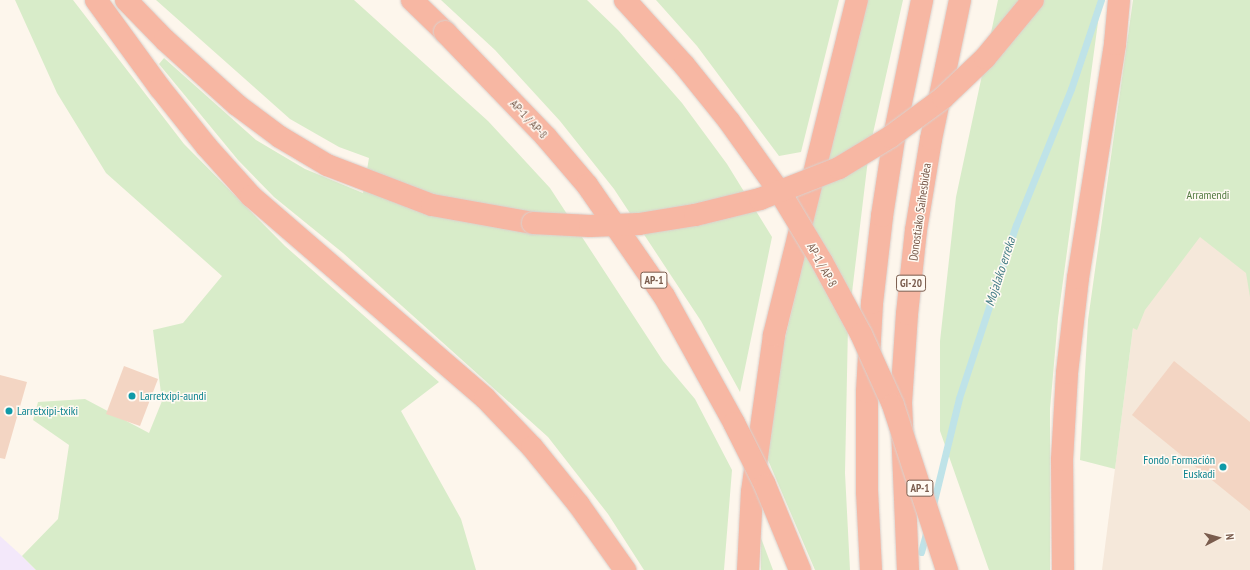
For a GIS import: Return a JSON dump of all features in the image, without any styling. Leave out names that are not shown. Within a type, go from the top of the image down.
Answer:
[{"type":"highway","points":[[96,0],[207,148],[251,196],[484,398],[546,464],[579,505],[625,570]]},
{"type":"highway","points":[[126,0],[165,40],[237,105],[280,137],[327,165],[432,205],[477,215],[533,223],[590,226],[639,224],[695,216],[760,199],[839,168],[890,137],[943,98],[986,58],[1033,0]]},
{"type":"highway","name":"AP-1 / AP-8","points":[[412,0],[445,32],[546,137],[600,204],[656,283],[734,423],[765,485],[800,570]]},
{"type":"highway","name":"AP-1 / AP-8","points":[[625,0],[684,65],[729,121],[781,194],[860,334],[893,405],[947,570]]},
{"type":"highway","points":[[748,570],[753,484],[774,336],[857,0]]},
{"type":"highway","points":[[871,570],[867,492],[867,392],[872,303],[882,216],[894,140],[922,0]]},
{"type":"highway","name":"Donostiako Saihesbidea","points":[[908,570],[901,402],[907,314],[916,230],[931,139],[960,0]]},
{"type":"highway","points":[[1063,570],[1062,460],[1067,373],[1078,278],[1115,44],[1119,0]]},
{"type":"highway","points":[[893,405],[934,495],[963,570]]},
{"type":"shaded area","points":[[1250,0],[1250,570],[1102,570],[1133,328]]},
{"type":"shaded area","points":[[0,536],[22,556],[36,570],[0,570]]},
{"type":"green space","points":[[15,0],[73,0],[184,144],[285,246],[439,382],[401,411],[461,519],[476,570],[36,570],[22,556],[58,519],[69,445],[33,420],[38,402],[85,399],[149,433],[162,401],[153,330],[183,323],[222,276],[106,173],[57,93]]},
{"type":"green space","points":[[156,0],[354,0],[488,121],[550,188],[663,361],[695,399],[732,470],[724,570],[644,570],[608,514],[548,437],[343,253],[274,197],[238,160],[159,64],[164,58],[256,140],[305,169],[363,193],[369,158],[339,147],[290,119]]},
{"type":"green space","points":[[441,0],[587,0],[618,30],[682,103],[727,164],[772,237],[740,392],[701,321],[614,189],[560,121],[495,50]]},
{"type":"green space","points":[[656,0],[839,0],[801,152],[779,156],[697,46]]},
{"type":"green space","points":[[867,0],[903,0],[869,151],[848,326],[845,473],[850,570],[815,570],[765,453],[783,346]]},
{"type":"green space","points":[[998,0],[1101,0],[1058,318],[1050,409],[1050,570],[989,570],[940,431],[940,341],[956,197]]},
{"type":"green space","name":"Arramendi","points":[[1133,0],[1250,0],[1250,297],[1246,273],[1200,237],[1145,310],[1137,330],[1133,328],[1115,469],[1080,460],[1088,320]]},
{"type":"green space","points":[[761,538],[773,570],[761,570]]},
{"type":"building","name":"Fondo Formación Euskadi","points":[[1174,361],[1250,422],[1250,511],[1132,415]]},
{"type":"building","name":"Larretxipi-aundi","points":[[124,366],[158,379],[140,426],[106,414]]},
{"type":"building","name":"Larretxipi-txiki","points":[[0,375],[27,382],[5,459],[0,458]]},
{"type":"waterway","name":"Mojalako erreka","points":[[933,505],[959,398],[1016,225],[1071,89],[1101,0]]},
{"type":"waterway","name":"Mojalako erreka","points":[[921,552],[927,529]]},
{"type":"place","name":"Larretxipi-aundi","points":[[132,396]]},
{"type":"place","name":"Larretxipi-txiki","points":[[9,411]]},
{"type":"place","name":"Fondo Formación Euskadi","points":[[1223,467]]}]
